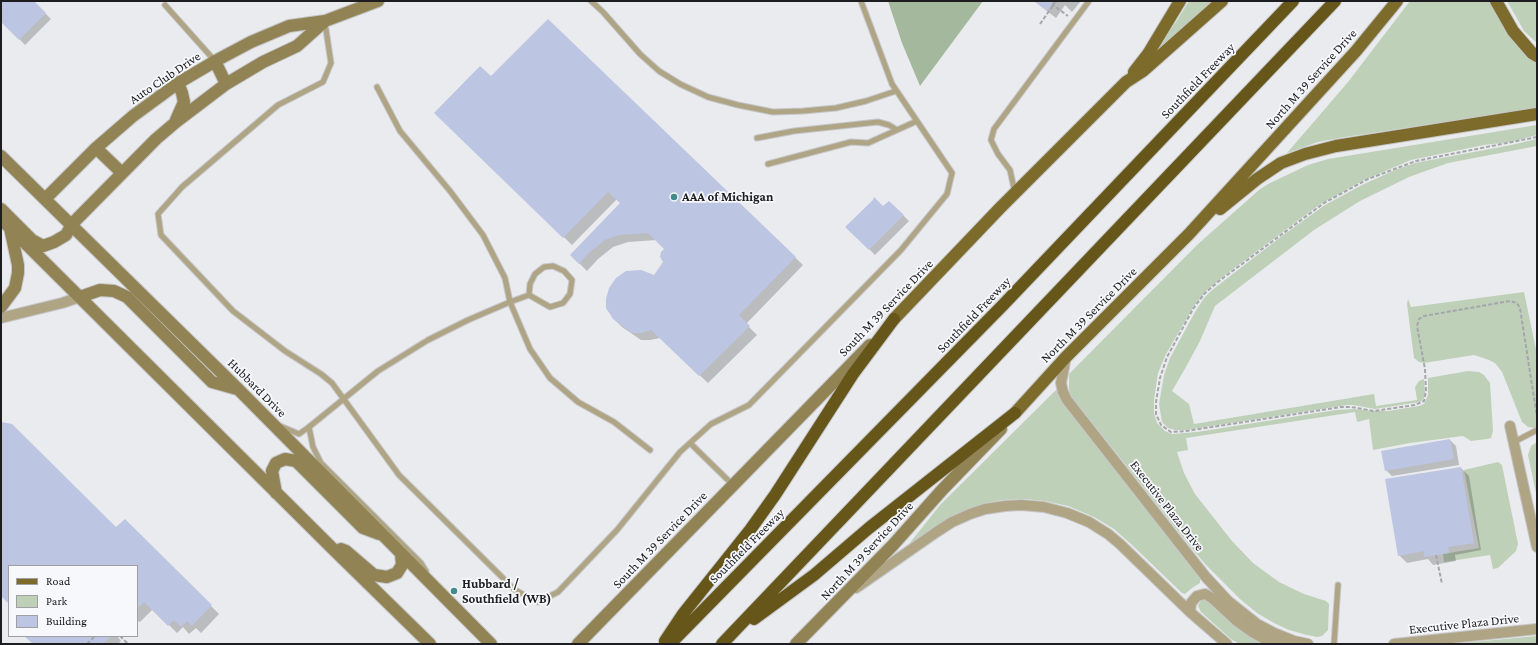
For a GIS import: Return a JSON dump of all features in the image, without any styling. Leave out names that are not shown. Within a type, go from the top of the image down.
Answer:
[{"type":"highway","name":"Southfield Freeway","points":[[670,644],[1003,305],[1293,1]]},
{"type":"highway","points":[[724,641],[1335,1]]},
{"type":"highway","points":[[663,644],[683,614],[750,530],[775,495],[853,374],[894,319]]},
{"type":"highway","points":[[724,641],[814,575],[869,528],[1015,413]]},
{"type":"main road","points":[[1126,82],[1148,54],[1180,1]]},
{"type":"main road","name":"South M 39 Service Drive","points":[[894,319],[1126,82],[1143,71],[1222,1]]},
{"type":"main road","name":"North M 39 Service Drive","points":[[1015,413],[1066,357],[1189,234],[1356,52],[1397,1]]},
{"type":"main road","points":[[1496,1],[1513,31],[1537,56]]},
{"type":"main road","points":[[1189,234],[1257,179],[1281,163],[1305,154],[1336,146],[1537,114]]},
{"type":"street","name":"Auto Club Drive","points":[[45,199],[96,148],[133,116],[178,84],[215,62],[252,42],[289,26],[325,21],[378,1]]},
{"type":"street","name":"Auto Club Drive","points":[[1,209],[32,240],[43,246],[54,242],[66,235],[72,224],[122,173],[176,122],[226,84],[263,62],[297,46],[325,21]]},
{"type":"street","points":[[215,62],[226,84]]},
{"type":"street","points":[[176,122],[184,102],[178,84]]},
{"type":"street","points":[[96,148],[122,173]]},
{"type":"street","name":"Hubbard Drive","points":[[1,156],[72,224],[238,389],[491,644]]},
{"type":"street","points":[[5,224],[430,644]]},
{"type":"street","points":[[1,307],[15,288],[18,273],[18,265],[5,224]]},
{"type":"street","points":[[1,318],[62,303],[100,290],[114,291],[127,297],[212,382],[238,389]]},
{"type":"street","name":"South M 39 Service Drive","points":[[578,644],[894,319]]},
{"type":"street","name":"Executive Plaza Drive","points":[[1066,357],[1061,383],[1067,400],[1205,576],[1228,601],[1257,624],[1294,641],[1308,644]]},
{"type":"street","name":"North M 39 Service Drive","points":[[796,644],[893,545],[942,490],[1015,413]]},
{"type":"street","points":[[1510,426],[1537,547]]},
{"type":"street","points":[[276,492],[272,471],[276,463],[285,459],[296,461],[363,528],[383,536]]},
{"type":"street","points":[[841,599],[952,522],[985,509],[1021,505],[1044,507],[1066,513],[1089,522],[1108,534],[1190,612],[1227,644]]},
{"type":"street","points":[[327,543],[346,551],[374,575],[387,577],[397,573],[402,564],[401,554]]},
{"type":"street","name":"Executive Plaza Drive","points":[[1190,612],[1191,603],[1196,596],[1205,594],[1212,598],[1238,622],[1268,641],[1294,641]]},
{"type":"street","name":"Executive Plaza Drive","points":[[1394,644],[1537,629]]},
{"type":"lane","points":[[592,1],[640,54],[659,71],[680,84],[708,97],[773,112],[784,112],[836,108],[866,101],[896,91]]},
{"type":"lane","points":[[325,21],[331,63],[323,82],[278,105],[182,187],[158,214],[161,234],[233,312],[285,351],[322,374],[332,383],[399,475],[515,590],[538,602],[558,592],[617,530],[680,452],[711,424],[749,405],[901,250],[947,194],[952,173],[892,84],[861,1]]},
{"type":"lane","points":[[1015,194],[1010,170],[998,154],[991,140],[994,129],[1089,1]]},
{"type":"lane","points":[[166,5],[215,62]]},
{"type":"lane","points":[[377,87],[400,131],[450,191],[483,235],[505,278],[510,302],[530,349],[550,378],[578,402],[614,422],[650,450]]},
{"type":"lane","points":[[768,164],[851,142],[868,143],[917,121]]},
{"type":"lane","points":[[757,138],[794,131],[878,122],[889,125],[897,130]]},
{"type":"lane","points":[[271,422],[299,434],[344,400],[378,371],[428,340],[468,320],[529,295],[550,307],[563,302],[570,294],[572,280],[564,271],[553,266],[544,267],[535,274],[530,284],[529,295]]},
{"type":"lane","points":[[309,427],[313,447],[321,463],[421,564],[438,592]]},
{"type":"lane","points":[[1514,442],[1537,430]]},
{"type":"lane","points":[[690,443],[733,485]]},
{"type":"lane","points":[[1334,644],[1338,585]]},
{"type":"path","points":[[1040,24],[1056,1]]},
{"type":"path","points":[[1053,4],[1068,16]]},
{"type":"path","points":[[1537,136],[1416,161],[1368,180],[1324,203],[1205,293],[1193,309],[1167,357],[1160,378],[1156,402],[1156,414],[1161,425],[1171,432],[1341,407],[1374,410],[1415,405],[1424,401],[1426,390],[1425,368],[1417,326],[1418,319],[1424,316],[1510,301],[1517,303],[1520,308],[1537,417]]},
{"type":"path","points":[[1436,555],[1442,584]]},
{"type":"green space","points":[[888,1],[983,1],[920,86],[902,43]]},
{"type":"green space","points":[[1189,1],[1216,1],[1145,64],[1176,22]]},
{"type":"green space","points":[[1410,1],[1491,1],[1528,55],[1537,62],[1537,108],[1345,137],[1318,142],[1287,153],[1348,82]]},
{"type":"green space","points":[[1507,1],[1537,1],[1537,43],[1524,31]]},
{"type":"green space","points":[[1537,125],[1537,135],[1510,142],[1484,145],[1411,160],[1362,181],[1319,205],[1207,290],[1194,306],[1166,354],[1158,373],[1154,400],[1154,413],[1157,423],[1165,431],[1172,434],[1197,432],[1336,410],[1354,409],[1388,411],[1419,406],[1424,404],[1428,395],[1428,378],[1468,371],[1479,372],[1484,375],[1490,383],[1493,431],[1491,438],[1487,439],[1471,441],[1463,436],[1410,443],[1373,450],[1369,419],[1357,422],[1355,412],[1186,438],[1188,450],[1177,452],[1184,473],[1195,494],[1232,541],[1253,563],[1279,582],[1304,594],[1326,601],[1329,604],[1328,630],[1322,636],[1317,637],[1307,635],[1289,630],[1274,623],[1257,613],[1240,599],[1206,565],[1189,545],[1072,397],[1069,390],[1069,374],[1197,245],[1260,189],[1270,183],[1308,165],[1328,159]]},
{"type":"green space","points":[[1537,139],[1537,146],[1448,163],[1409,177],[1360,201],[1314,230],[1215,306],[1200,341],[1172,391],[1189,404],[1194,424],[1374,394],[1376,406],[1417,400],[1415,387],[1419,381],[1424,379],[1424,398],[1420,402],[1375,409],[1347,405],[1186,430],[1175,430],[1168,428],[1162,422],[1159,404],[1164,375],[1170,358],[1204,298],[1212,290],[1282,236],[1325,205],[1362,185],[1395,170],[1415,163]]},
{"type":"green space","points":[[1524,292],[1537,354],[1537,427],[1535,428],[1528,427],[1522,422],[1502,372],[1495,363],[1474,355],[1424,363],[1419,362],[1414,358],[1407,304],[1408,299],[1411,307]]},
{"type":"green space","points":[[1059,387],[1070,411],[1200,579],[1200,583],[1185,594],[1182,593],[1114,529],[1094,517],[1068,506],[1045,501],[1025,499],[1003,500],[982,504],[966,510],[950,519],[905,549],[940,505]]},
{"type":"green space","points":[[1537,442],[1537,498],[1528,455],[1531,446]]},
{"type":"green space","points":[[1498,462],[1502,465],[1518,544],[1516,551],[1498,568],[1493,569],[1490,555],[1444,562],[1443,554],[1479,548],[1464,470]]},
{"type":"green space","points":[[1206,599],[1273,644],[1239,644],[1231,639],[1201,612],[1198,606],[1201,600]]},
{"type":"green space","points":[[1537,636],[1537,644],[1452,644]]},
{"type":"building","points":[[1,1],[34,1],[46,13],[19,40],[1,22]]},
{"type":"building","points":[[1035,1],[1054,1],[1047,11]]},
{"type":"building","name":"AAA of Michigan","points":[[548,19],[796,257],[739,315],[750,326],[699,376],[651,330],[642,333],[632,333],[613,319],[606,308],[606,299],[609,288],[616,278],[626,271],[641,270],[654,275],[663,262],[660,257],[661,252],[664,249],[648,233],[619,235],[605,240],[590,252],[579,264],[570,255],[620,203],[608,192],[563,238],[434,113],[480,66],[491,76]]},
{"type":"building","points":[[874,197],[883,206],[889,201],[904,215],[869,250],[845,227],[873,200]]},
{"type":"building","points":[[1,422],[12,424],[116,527],[125,519],[212,605],[192,626],[187,621],[181,627],[174,620],[168,626],[144,602],[138,608],[138,565],[8,565],[8,603],[1,596]]},
{"type":"building","points":[[1450,439],[1454,459],[1385,471],[1381,451]]},
{"type":"building","points":[[1461,467],[1474,543],[1448,547],[1449,553],[1424,557],[1424,551],[1398,556],[1385,479]]},
{"type":"building","points":[[25,637],[110,637],[103,644],[33,644]]},
{"type":"place","name":"AAA of Michigan","points":[[674,197]]},
{"type":"place","name":"Hubbard / Southfield (WB)","points":[[454,591]]}]
